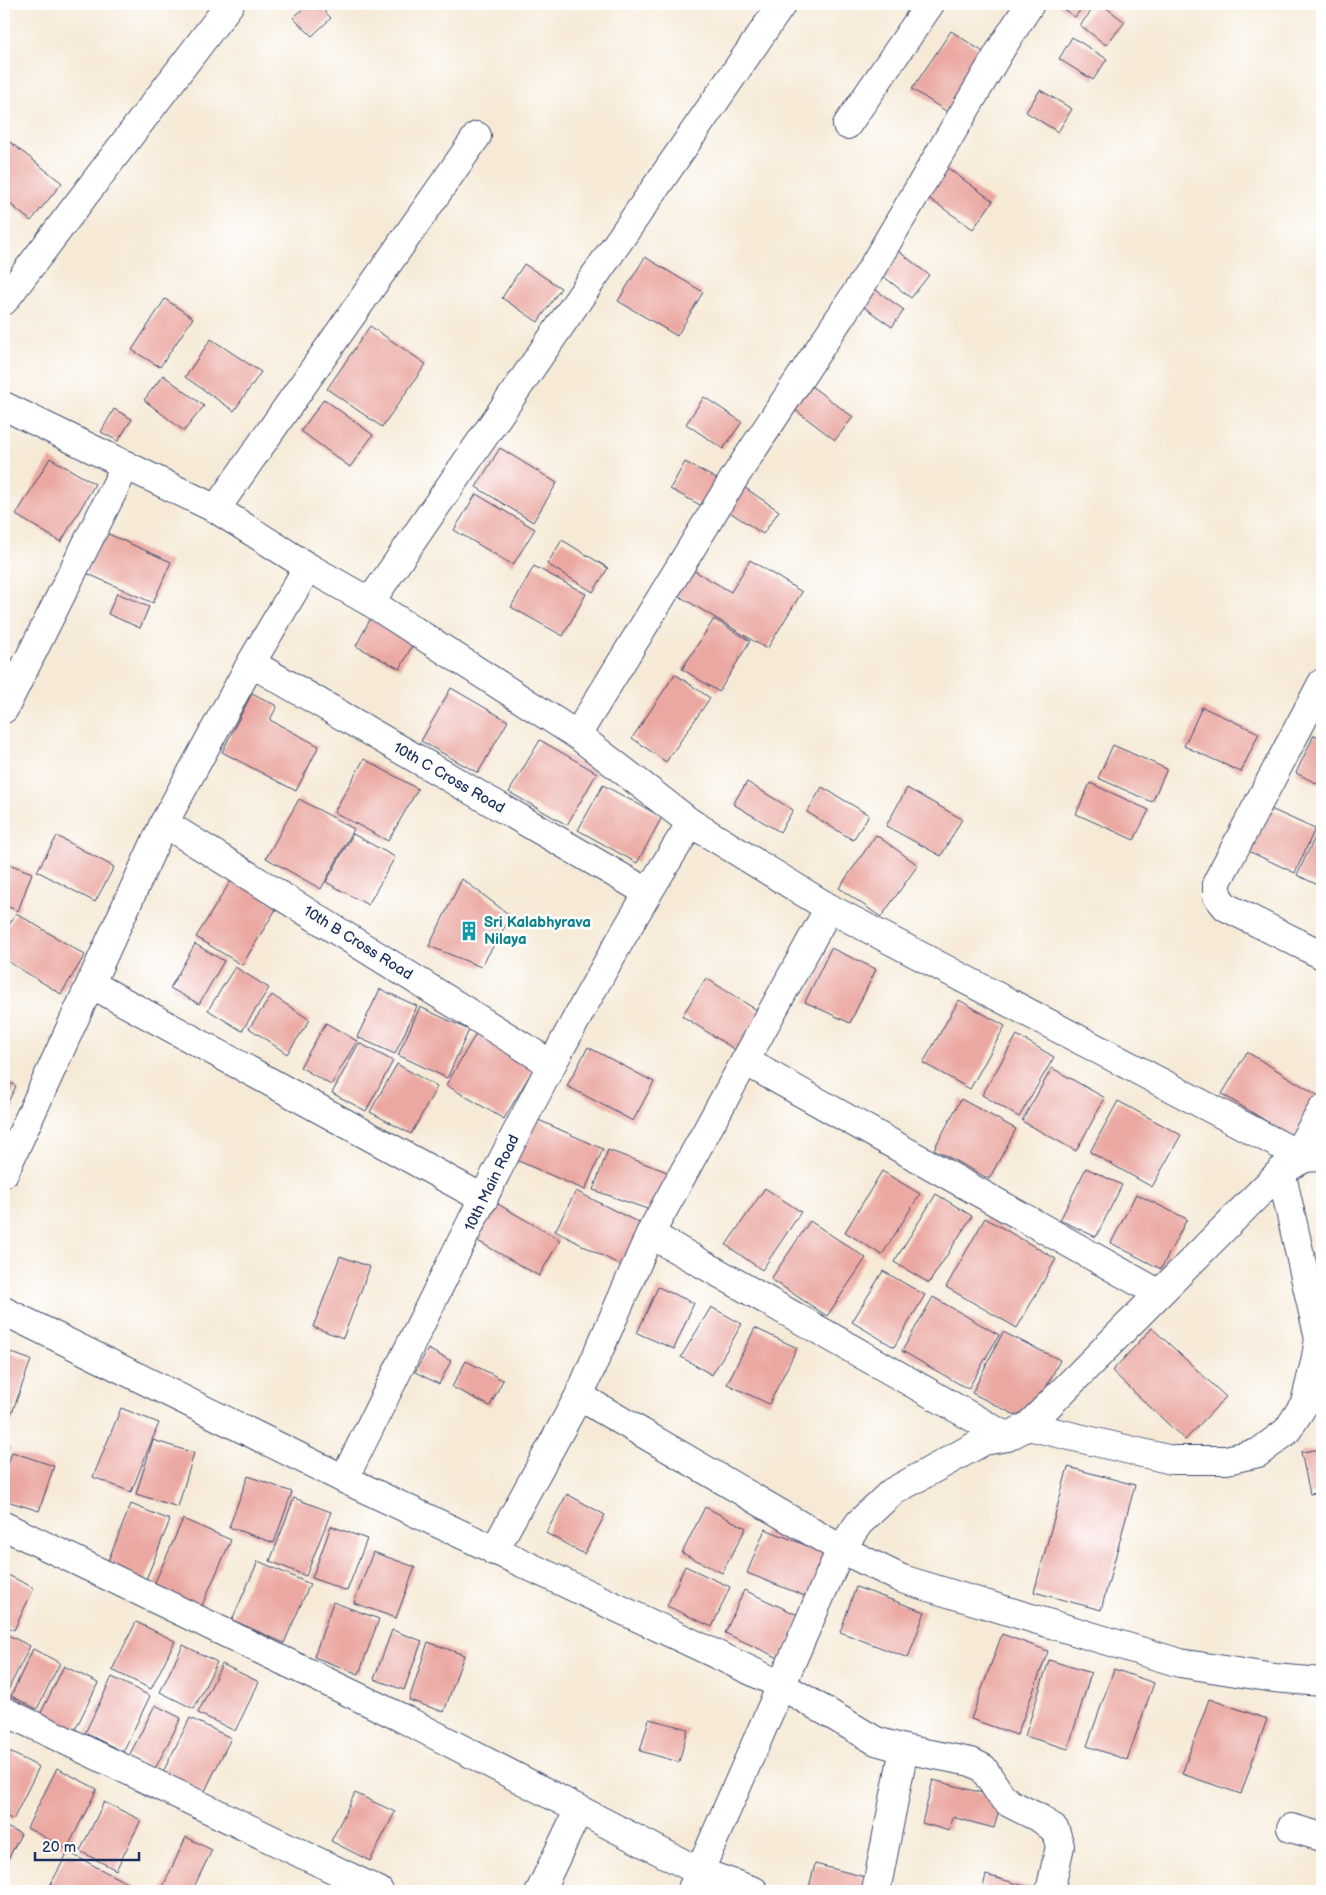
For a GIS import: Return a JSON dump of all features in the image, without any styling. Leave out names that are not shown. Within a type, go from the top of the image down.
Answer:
[{"type":"street","points":[[4,301],[230,4]]},
{"type":"street","points":[[370,602],[782,4]]},
{"type":"street","points":[[847,125],[930,4]]},
{"type":"street","points":[[577,735],[736,476],[866,278],[999,52],[1030,4]]},
{"type":"street","points":[[216,509],[477,136]]},
{"type":"street","points":[[4,406],[216,509],[308,567],[370,602],[577,735],[691,823],[829,908],[1301,1160]]},
{"type":"street","points":[[6,699],[126,466]]},
{"type":"street","points":[[4,1173],[164,823],[251,663],[308,567]]},
{"type":"street","name":"10th C Cross Road","points":[[251,663],[647,892]]},
{"type":"street","points":[[1322,683],[1217,882],[1217,896],[1226,907],[1322,955]]},
{"type":"street","name":"10th B Cross Road","points":[[164,823],[551,1064]]},
{"type":"street","name":"10th Main Road","points":[[344,1479],[551,1064],[647,892],[691,823]]},
{"type":"street","points":[[494,1551],[579,1396],[650,1234],[829,908]]},
{"type":"street","points":[[91,984],[484,1200]]},
{"type":"street","points":[[745,1061],[1158,1293]]},
{"type":"street","points":[[696,1882],[841,1549],[859,1523],[892,1492],[984,1441],[1017,1432],[1158,1293],[1301,1160],[1322,1110]]},
{"type":"street","points":[[650,1234],[1017,1432],[1172,1460],[1226,1460],[1258,1453],[1287,1431],[1304,1403],[1316,1362],[1321,1339],[1301,1160]]},
{"type":"street","points":[[4,1311],[344,1479],[781,1685],[876,1740],[904,1749],[971,1762],[983,1768],[1000,1794],[1009,1803],[1041,1819],[1055,1830],[1060,1846],[1050,1891]]},
{"type":"street","points":[[579,1396],[841,1549],[902,1579],[1180,1663],[1274,1678],[1322,1682]]},
{"type":"street","points":[[4,1526],[404,1719],[579,1809],[696,1882],[754,1891]]},
{"type":"street","points":[[4,1711],[380,1891]]},
{"type":"street","points":[[876,1891],[904,1749]]},
{"type":"street","points":[[540,1891],[579,1809]]},
{"type":"street","points":[[1292,1828],[1322,1837]]},
{"type":"building","points":[[308,4],[317,4],[331,18],[312,36],[293,18]]},
{"type":"building","points":[[1056,4],[1085,4],[1075,17]]},
{"type":"building","points":[[1097,4],[1101,4],[1125,22],[1106,45],[1080,25]]},
{"type":"building","points":[[951,31],[994,59],[955,117],[912,89]]},
{"type":"building","points":[[1072,37],[1107,59],[1093,80],[1059,59]]},
{"type":"building","points":[[1040,90],[1072,109],[1058,132],[1026,112]]},
{"type":"building","points":[[10,142],[62,183],[31,221],[4,199],[4,150]]},
{"type":"building","points":[[942,164],[993,201],[973,229],[921,193]]},
{"type":"building","points":[[892,246],[929,275],[911,298],[874,269]]},
{"type":"building","points":[[645,257],[703,292],[677,336],[618,301]]},
{"type":"building","points":[[524,264],[561,288],[538,322],[502,298]]},
{"type":"building","points":[[866,283],[904,310],[892,327],[854,300]]},
{"type":"building","points":[[165,299],[193,318],[160,367],[132,350]]},
{"type":"building","points":[[370,326],[426,364],[382,427],[327,389]]},
{"type":"building","points":[[211,339],[261,372],[234,411],[185,377]]},
{"type":"building","points":[[163,375],[204,406],[184,431],[144,400]]},
{"type":"building","points":[[803,380],[853,417],[835,440],[786,403]]},
{"type":"building","points":[[704,397],[742,422],[723,449],[686,424]]},
{"type":"building","points":[[324,399],[373,435],[350,467],[301,431]]},
{"type":"building","points":[[114,409],[132,419],[118,441],[101,432]]},
{"type":"building","points":[[500,448],[557,483],[533,522],[476,487]]},
{"type":"building","points":[[50,458],[95,484],[61,542],[16,515]]},
{"type":"building","points":[[685,462],[717,479],[702,506],[670,489]]},
{"type":"building","points":[[735,481],[779,511],[763,534],[719,505]]},
{"type":"building","points":[[476,494],[535,529],[513,565],[454,530]]},
{"type":"building","points":[[104,532],[171,562],[153,603],[86,573]]},
{"type":"building","points":[[562,540],[608,568],[593,592],[547,564]]},
{"type":"building","points":[[750,560],[802,592],[767,649],[669,590],[684,565],[731,592]]},
{"type":"building","points":[[534,566],[586,594],[563,636],[511,607]]},
{"type":"building","points":[[117,593],[149,607],[140,628],[108,614]]},
{"type":"building","points":[[374,612],[417,636],[400,669],[356,646]]},
{"type":"building","points":[[714,619],[750,641],[719,692],[682,669]]},
{"type":"building","points":[[675,674],[710,698],[666,762],[632,738]]},
{"type":"building","points":[[451,688],[508,721],[478,773],[421,741]]},
{"type":"building","points":[[252,693],[277,706],[270,720],[319,746],[296,791],[222,752]]},
{"type":"building","points":[[1202,707],[1259,733],[1241,772],[1184,746]]},
{"type":"building","points":[[1314,735],[1322,738],[1322,786],[1296,773]]},
{"type":"building","points":[[540,740],[597,773],[567,825],[509,792]]},
{"type":"building","points":[[1113,745],[1167,769],[1152,802],[1098,778]]},
{"type":"building","points":[[364,759],[418,789],[388,841],[334,812]]},
{"type":"building","points":[[747,782],[793,810],[780,832],[733,804]]},
{"type":"building","points":[[1090,783],[1149,810],[1134,840],[1076,814]]},
{"type":"building","points":[[603,785],[662,817],[637,863],[578,830]]},
{"type":"building","points":[[822,787],[869,815],[853,840],[807,812]]},
{"type":"building","points":[[907,788],[962,819],[941,856],[886,826]]},
{"type":"building","points":[[299,799],[354,829],[321,889],[266,858]]},
{"type":"building","points":[[1262,805],[1315,829],[1295,873],[1242,848]]},
{"type":"building","points":[[1318,831],[1322,833],[1322,887],[1297,875]]},
{"type":"building","points":[[353,834],[395,857],[368,905],[326,882]]},
{"type":"building","points":[[876,835],[918,865],[881,917],[839,888]]},
{"type":"building","points":[[57,836],[114,867],[95,902],[37,871]]},
{"type":"building","points":[[4,862],[32,873],[18,911],[4,905]]},
{"type":"building","points":[[232,879],[278,906],[242,965],[196,937]]},
{"type":"building","name":"Sri Kalabhyrava Nilaya","points":[[462,879],[511,916],[481,967],[429,946]]},
{"type":"building","points":[[16,913],[85,955],[61,994],[4,959],[4,934]]},
{"type":"building","points":[[195,944],[224,961],[199,1004],[170,988]]},
{"type":"building","points":[[831,948],[876,969],[850,1023],[805,1002]]},
{"type":"building","points":[[235,967],[269,988],[242,1031],[208,1010]]},
{"type":"building","points":[[706,978],[766,1016],[742,1054],[682,1016]]},
{"type":"building","points":[[380,989],[417,1006],[395,1054],[357,1037]]},
{"type":"building","points":[[272,995],[310,1020],[287,1054],[249,1028]]},
{"type":"building","points":[[959,1000],[1005,1026],[970,1089],[923,1063]]},
{"type":"building","points":[[420,1007],[469,1030],[447,1078],[398,1055]]},
{"type":"building","points":[[326,1023],[357,1041],[331,1085],[300,1067]]},
{"type":"building","points":[[477,1032],[535,1066],[504,1119],[446,1085]]},
{"type":"building","points":[[1017,1035],[1054,1057],[1019,1117],[982,1095]]},
{"type":"building","points":[[359,1043],[393,1061],[366,1111],[332,1093]]},
{"type":"building","points":[[588,1047],[654,1082],[633,1121],[567,1086]]},
{"type":"building","points":[[1247,1052],[1319,1096],[1294,1138],[1222,1094]]},
{"type":"building","points":[[397,1064],[437,1087],[411,1134],[370,1112]]},
{"type":"building","points":[[1052,1068],[1105,1098],[1076,1151],[1022,1121]]},
{"type":"building","points":[[4,1080],[16,1086],[4,1110]]},
{"type":"building","points":[[961,1099],[1016,1129],[989,1179],[934,1149]]},
{"type":"building","points":[[1118,1101],[1181,1135],[1152,1187],[1090,1152]]},
{"type":"building","points":[[534,1118],[603,1149],[585,1190],[516,1160]]},
{"type":"building","points":[[608,1150],[670,1173],[656,1212],[593,1190]]},
{"type":"building","points":[[1086,1168],[1122,1185],[1096,1237],[1060,1220]]},
{"type":"building","points":[[882,1171],[920,1194],[882,1255],[845,1232]]},
{"type":"building","points":[[765,1188],[801,1212],[762,1270],[726,1245]]},
{"type":"building","points":[[576,1191],[649,1228],[628,1269],[555,1231]]},
{"type":"building","points":[[936,1194],[972,1216],[929,1283],[894,1262]]},
{"type":"building","points":[[1136,1194],[1187,1219],[1161,1269],[1111,1243]]},
{"type":"building","points":[[491,1200],[560,1240],[539,1276],[471,1237]]},
{"type":"building","points":[[985,1218],[1056,1259],[1017,1328],[946,1287]]},
{"type":"building","points":[[810,1221],[866,1258],[827,1316],[771,1279]]},
{"type":"building","points":[[340,1256],[370,1267],[343,1338],[313,1327]]},
{"type":"building","points":[[883,1271],[925,1295],[894,1347],[852,1322]]},
{"type":"building","points":[[658,1287],[694,1303],[674,1349],[637,1333]]},
{"type":"building","points":[[933,1297],[999,1335],[968,1389],[902,1351]]},
{"type":"building","points":[[711,1307],[742,1324],[712,1375],[681,1357]]},
{"type":"building","points":[[755,1328],[797,1348],[769,1404],[727,1384]]},
{"type":"building","points":[[1152,1328],[1226,1397],[1185,1440],[1112,1371]]},
{"type":"building","points":[[1003,1332],[1060,1360],[1029,1422],[972,1393]]},
{"type":"building","points":[[428,1349],[451,1361],[439,1384],[415,1372]]},
{"type":"building","points":[[4,1350],[31,1360],[4,1435]]},
{"type":"building","points":[[466,1361],[503,1380],[490,1406],[452,1387]]},
{"type":"building","points":[[121,1408],[159,1423],[131,1492],[93,1477]]},
{"type":"building","points":[[153,1440],[194,1453],[178,1507],[136,1494]]},
{"type":"building","points":[[4,1443],[9,1445],[4,1460]]},
{"type":"building","points":[[1322,1449],[1322,1492],[1310,1494],[1301,1452]]},
{"type":"building","points":[[12,1452],[54,1466],[39,1511],[4,1500],[4,1476]]},
{"type":"building","points":[[1068,1467],[1135,1485],[1101,1610],[1034,1592]]},
{"type":"building","points":[[248,1476],[292,1492],[274,1543],[229,1527]]},
{"type":"building","points":[[567,1494],[605,1515],[584,1554],[546,1533]]},
{"type":"building","points":[[294,1498],[331,1512],[306,1576],[270,1561]]},
{"type":"building","points":[[131,1504],[170,1520],[145,1582],[106,1566]]},
{"type":"building","points":[[705,1507],[746,1528],[722,1573],[682,1553]]},
{"type":"building","points":[[183,1519],[231,1540],[200,1610],[152,1589]]},
{"type":"building","points":[[331,1526],[367,1539],[347,1591],[312,1578]]},
{"type":"building","points":[[765,1529],[828,1554],[810,1598],[747,1573]]},
{"type":"building","points":[[373,1552],[415,1567],[396,1618],[354,1603]]},
{"type":"building","points":[[258,1561],[310,1584],[284,1643],[232,1620]]},
{"type":"building","points":[[685,1566],[730,1587],[712,1627],[667,1606]]},
{"type":"building","points":[[4,1573],[34,1588],[14,1630],[4,1625]]},
{"type":"building","points":[[856,1587],[925,1612],[908,1658],[840,1632]]},
{"type":"building","points":[[744,1590],[800,1616],[781,1659],[725,1633]]},
{"type":"building","points":[[333,1602],[379,1619],[359,1674],[314,1657]]},
{"type":"building","points":[[136,1622],[175,1641],[151,1689],[112,1670]]},
{"type":"building","points":[[392,1630],[422,1641],[404,1690],[374,1679]]},
{"type":"building","points":[[4,1633],[30,1646],[6,1694],[4,1693]]},
{"type":"building","points":[[1002,1634],[1048,1651],[1017,1735],[971,1719]]},
{"type":"building","points":[[428,1642],[464,1655],[444,1712],[409,1700]]},
{"type":"building","points":[[183,1645],[217,1662],[194,1709],[160,1692]]},
{"type":"building","points":[[33,1649],[60,1663],[37,1709],[11,1696]]},
{"type":"building","points":[[1049,1660],[1091,1673],[1068,1749],[1025,1736]]},
{"type":"building","points":[[222,1664],[259,1682],[235,1731],[198,1713]]},
{"type":"building","points":[[64,1666],[98,1683],[73,1734],[39,1717]]},
{"type":"building","points":[[1114,1669],[1154,1683],[1127,1760],[1087,1746]]},
{"type":"building","points":[[112,1677],[150,1696],[123,1752],[85,1733]]},
{"type":"building","points":[[1209,1699],[1267,1719],[1241,1794],[1182,1774]]},
{"type":"building","points":[[155,1705],[181,1718],[155,1769],[129,1756]]},
{"type":"building","points":[[190,1718],[231,1738],[204,1793],[163,1772]]},
{"type":"building","points":[[649,1719],[688,1729],[679,1762],[640,1751]]},
{"type":"building","points":[[4,1749],[39,1767],[13,1820],[4,1815]]},
{"type":"building","points":[[57,1768],[97,1789],[67,1849],[27,1828]]},
{"type":"building","points":[[933,1780],[1002,1798],[994,1828],[952,1817],[949,1831],[922,1823]]},
{"type":"building","points":[[355,1793],[395,1812],[370,1861],[331,1841]]},
{"type":"building","points":[[104,1802],[141,1820],[116,1870],[80,1851]]},
{"type":"building","points":[[4,1826],[21,1834],[4,1867]]},
{"type":"building","points":[[186,1837],[212,1850],[192,1891],[161,1891]]},
{"type":"building","points":[[68,1852],[142,1891],[47,1891]]},
{"type":"building","points":[[815,1864],[865,1877],[861,1891],[808,1891]]},
{"type":"building","points":[[986,1875],[1043,1891],[982,1891]]},
{"type":"place","name":"Sri Kalabhyrava Nilaya","points":[[469,931]]}]
